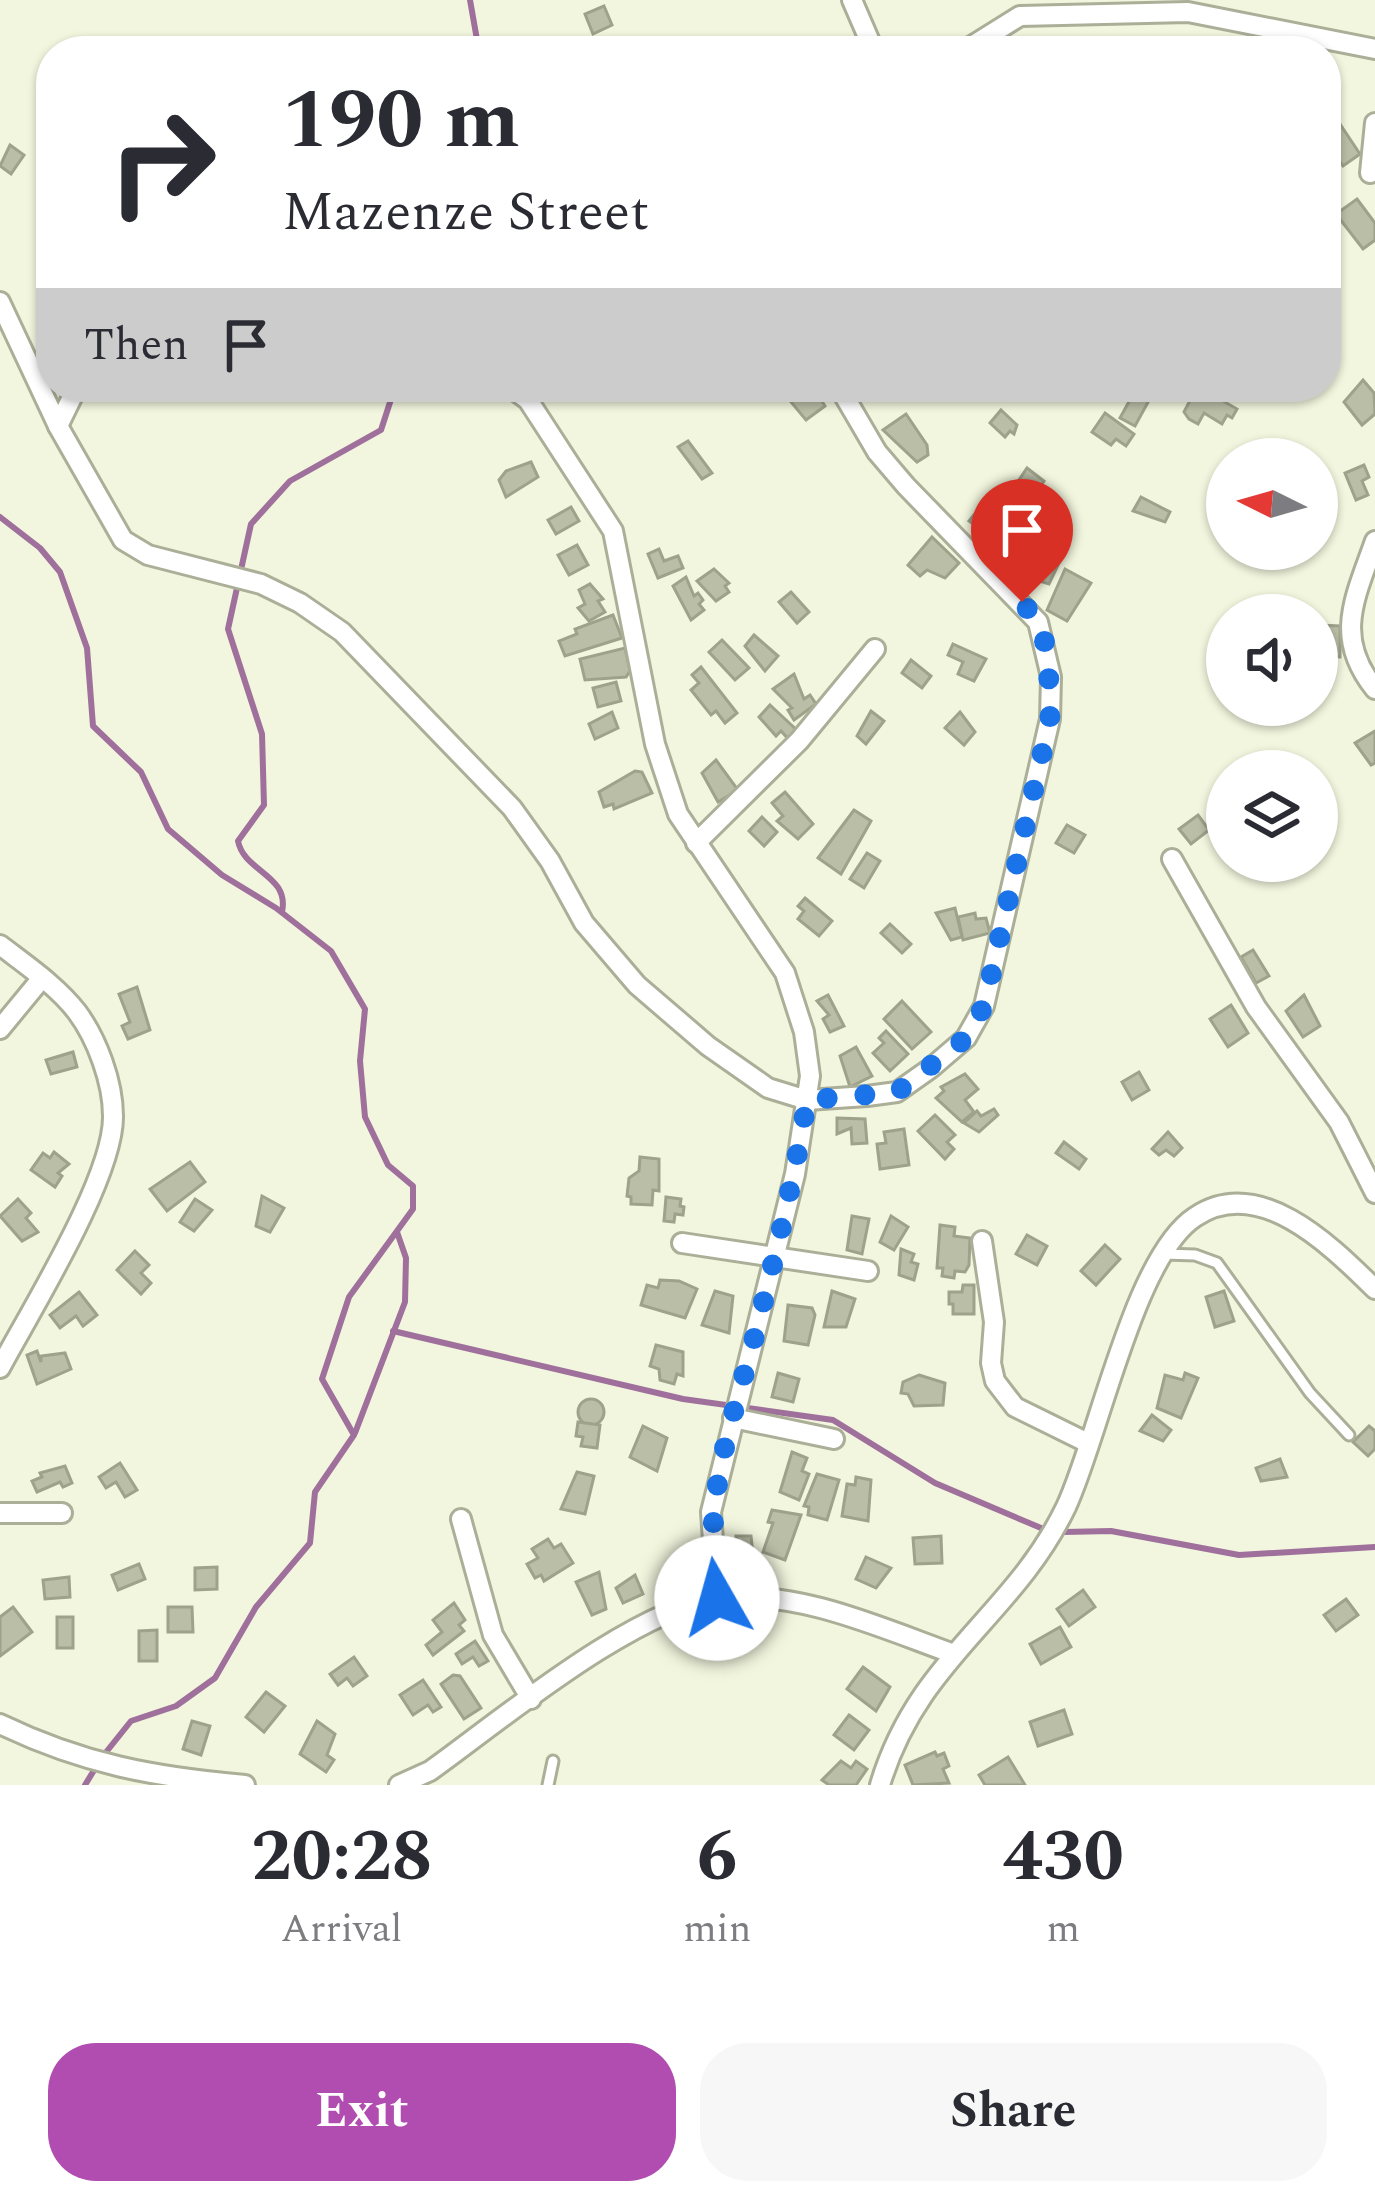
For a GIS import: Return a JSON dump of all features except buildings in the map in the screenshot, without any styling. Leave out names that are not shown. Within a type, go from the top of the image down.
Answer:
[{"type":"street","points":[[852,0],[868,36]]},
{"type":"street","points":[[982,36],[1017,8],[1186,6],[1318,36]]},
{"type":"street","points":[[1341,41],[1375,49]]},
{"type":"street","points":[[1370,173],[1375,123]]},
{"type":"street","points":[[0,302],[36,379]]},
{"type":"street","points":[[47,402],[123,540],[148,555],[260,584],[300,603],[342,632],[512,808],[550,860],[584,923],[637,985],[708,1046],[768,1088],[807,1100],[897,1092],[966,1038],[984,1006],[1050,719],[1050,664],[1038,622],[906,486],[878,452],[848,402]]},
{"type":"street","points":[[58,426],[70,402]]},
{"type":"street","points":[[529,402],[613,531],[655,744],[678,814],[785,973],[804,1031],[810,1076],[807,1100],[776,1256],[711,1512],[717,1598]]},
{"type":"street","points":[[1375,542],[1356,594],[1349,638],[1354,659],[1375,689]]},
{"type":"street","points":[[696,842],[799,741],[875,649]]},
{"type":"street","points":[[1172,859],[1256,1007],[1340,1122],[1375,1193]]},
{"type":"street","points":[[0,945],[77,1012],[103,1060],[114,1118],[104,1160],[74,1231],[0,1368]]},
{"type":"street","points":[[0,1029],[42,978]]},
{"type":"street","points":[[880,1785],[892,1745],[908,1715],[951,1653],[1040,1555],[1067,1503],[1145,1288],[1195,1216],[1226,1205],[1260,1208],[1290,1218],[1324,1240],[1375,1289]]},
{"type":"street","points":[[982,1241],[994,1322],[991,1363],[995,1381],[1015,1406],[1088,1443]]},
{"type":"street","points":[[682,1243],[717,1252],[868,1271]]},
{"type":"street","points":[[733,1418],[834,1438]]},
{"type":"street","points":[[0,1513],[62,1513]]},
{"type":"street","points":[[460,1519],[493,1636],[530,1699]]},
{"type":"street","points":[[399,1785],[430,1772],[639,1627],[717,1598],[761,1598],[836,1612],[951,1653]]},
{"type":"street","points":[[0,1724],[59,1753],[116,1768],[245,1785]]},
{"type":"lane","points":[[1165,1254],[1217,1263],[1310,1393],[1349,1435]]},
{"type":"lane","points":[[548,1785],[553,1761]]},
{"type":"waterway","points":[[470,0],[476,36]]},
{"type":"waterway","points":[[282,912],[279,890],[249,860],[238,841],[264,805],[262,734],[228,629],[251,524],[290,481],[381,430],[390,402]]},
{"type":"waterway","points":[[0,517],[40,548],[60,572],[87,648],[93,726],[141,772],[168,829],[222,875],[276,908],[331,951],[365,1009],[360,1061],[365,1117],[388,1165],[413,1186],[413,1209],[349,1297],[322,1379],[354,1435],[315,1492],[310,1543],[256,1607],[215,1678],[176,1706],[131,1721],[103,1756]]},
{"type":"waterway","points":[[355,1433],[405,1302],[406,1258],[397,1232]]},
{"type":"waterway","points":[[393,1331],[683,1399],[833,1420],[935,1483],[1041,1528]]},
{"type":"waterway","points":[[1064,1532],[1111,1531],[1239,1555],[1375,1547]]},
{"type":"waterway","points":[[85,1785],[96,1767]]},
{"type":"route","points":[[717,1598],[710,1541],[717,1475],[776,1256],[807,1100],[897,1092],[966,1038],[984,1006],[1050,719],[1048,652],[1038,622],[1022,602]]}]
